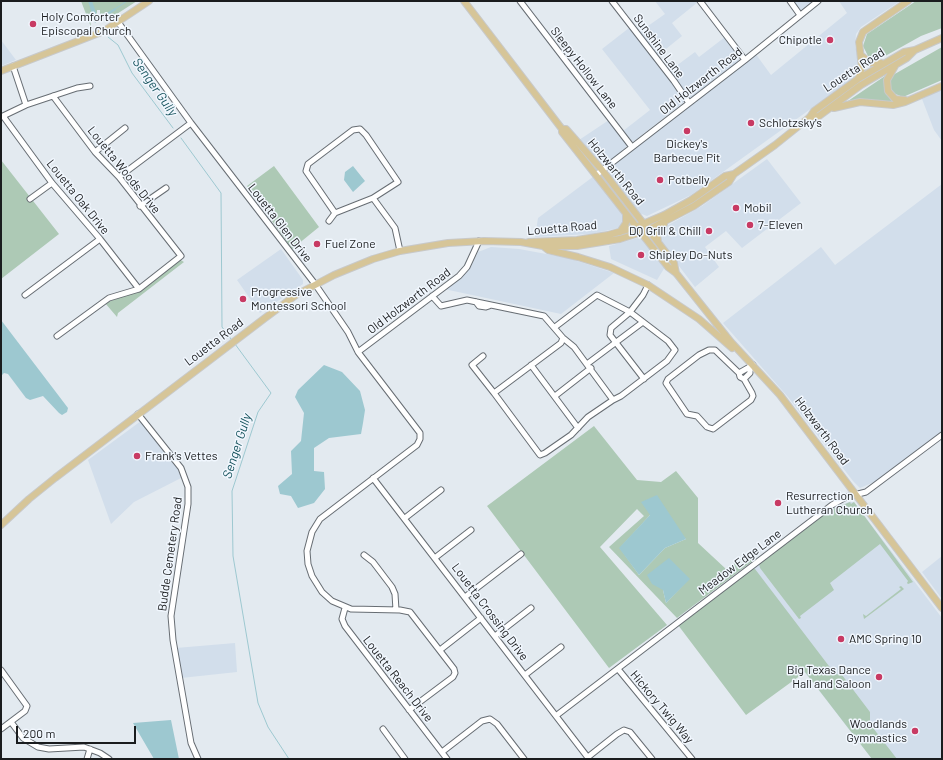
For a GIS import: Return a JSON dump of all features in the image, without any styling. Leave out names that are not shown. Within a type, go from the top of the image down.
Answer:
[{"type":"main road","points":[[1,71],[90,37],[118,22],[149,1]]},
{"type":"main road","name":"Holzwarth Road","points":[[464,1],[562,128],[562,132],[636,227],[668,267],[676,272],[751,366],[780,395],[942,608]]},
{"type":"main road","points":[[858,79],[862,68],[862,56],[858,42],[863,32],[908,1]]},
{"type":"main road","name":"Louetta Road","points":[[810,118],[814,111],[858,79],[886,62],[904,52],[915,50],[942,38]]},
{"type":"main road","name":"Louetta Road","points":[[521,242],[543,246],[593,245],[648,230],[665,222],[708,197],[729,182],[734,174],[810,118],[819,116],[861,85],[907,58],[915,50]]},
{"type":"main road","points":[[862,56],[870,64],[886,62]]},
{"type":"main road","points":[[898,64],[889,74],[887,86],[888,91],[895,99],[914,98]]},
{"type":"main road","points":[[825,111],[852,103],[868,102],[893,104],[914,98],[942,86]]},
{"type":"main road","name":"Holzwarth Road","points":[[562,128],[566,129],[602,170],[674,263],[676,272]]},
{"type":"main road","name":"Louetta Road","points":[[1,525],[29,499],[138,414],[227,346],[287,302],[315,284],[373,259],[400,251],[448,243],[480,241],[521,242],[577,240],[620,232],[644,224],[685,203],[725,176],[734,174]]},
{"type":"main road","points":[[620,232],[626,223],[626,214]]},
{"type":"main road","points":[[658,242],[657,232],[665,222]]},
{"type":"main road","points":[[543,246],[548,250],[578,256],[610,267],[648,285],[699,319],[731,348],[744,356]]},
{"type":"street","name":"Sleepy Hollow Lane","points":[[520,1],[632,147]]},
{"type":"street","name":"Sunshine Lane","points":[[612,1],[674,81],[689,103]]},
{"type":"street","points":[[700,1],[745,60]]},
{"type":"street","points":[[790,1],[800,15]]},
{"type":"street","name":"Old Holzwarth Road","points":[[596,175],[745,60],[818,1]]},
{"type":"street","name":"Louetta Glen Drive","points":[[118,22],[191,123],[315,284],[348,332],[358,352],[418,431],[420,439],[417,445],[373,478]]},
{"type":"street","points":[[13,66],[26,105],[77,88],[90,86]]},
{"type":"street","name":"Louetta Woods Drive","points":[[53,96],[95,152],[119,177],[140,206],[181,256],[139,290]]},
{"type":"street","name":"Louetta Oak Drive","points":[[26,105],[3,116],[52,183],[100,239],[139,290]]},
{"type":"street","points":[[119,177],[191,123]]},
{"type":"street","points":[[95,152],[124,128]]},
{"type":"street","points":[[330,221],[335,213],[373,198],[398,182],[366,135],[360,130],[353,130],[308,164],[306,171],[335,213]]},
{"type":"street","points":[[30,199],[52,183]]},
{"type":"street","points":[[140,206],[166,188]]},
{"type":"street","points":[[373,198],[395,228],[400,251]]},
{"type":"street","points":[[25,295],[100,239]]},
{"type":"street","name":"Old Holzwarth Road","points":[[358,352],[465,270],[480,241]]},
{"type":"street","points":[[644,379],[610,335],[611,328],[630,312],[643,295],[648,285]]},
{"type":"street","points":[[57,336],[109,298],[139,290]]},
{"type":"street","points":[[484,356],[472,365],[540,455],[565,439],[588,417],[644,379],[667,361],[675,350],[668,341],[630,312],[597,295],[555,327]]},
{"type":"street","points":[[432,296],[441,306],[466,300],[489,306],[544,316],[563,338],[574,347],[613,400]]},
{"type":"street","points":[[555,396],[616,342],[643,322]]},
{"type":"street","points":[[494,393],[561,343],[563,338]]},
{"type":"street","points":[[709,350],[715,350],[739,373],[740,377],[744,378],[752,393],[751,400],[713,429],[707,427],[697,416],[687,414],[666,384],[668,378],[699,354],[709,350]]},
{"type":"street","points":[[531,365],[578,428]]},
{"type":"street","points":[[739,373],[745,368],[751,366],[750,373],[744,378]]},
{"type":"street","name":"Budde Cemetery Road","points":[[138,414],[181,468],[188,487],[188,504],[171,616],[173,640],[190,736],[198,759]]},
{"type":"street","name":"Meadow Edge Lane","points":[[557,716],[832,505],[856,494],[866,492],[942,435]]},
{"type":"street","points":[[373,478],[320,519],[312,532],[308,545],[308,564],[314,582],[325,596],[345,608],[357,610],[396,610],[407,611],[413,614],[454,668],[455,674],[409,710]]},
{"type":"street","name":"Louetta Crossing Drive","points":[[373,478],[436,558],[588,758]]},
{"type":"street","points":[[405,518],[441,490]]},
{"type":"street","points":[[436,558],[471,530]]},
{"type":"street","points":[[465,597],[521,554]]},
{"type":"street","points":[[364,555],[373,562],[392,587],[395,594],[396,610]]},
{"type":"street","name":"Louetta Reach Drive","points":[[345,608],[342,619],[344,626],[447,759]]},
{"type":"street","points":[[495,636],[531,608]]},
{"type":"street","points":[[440,650],[481,618]]},
{"type":"street","points":[[525,675],[561,647]]},
{"type":"street","name":"Hickory Twig Way","points":[[618,669],[692,759]]},
{"type":"street","points":[[1,670],[17,690],[27,706],[25,711],[1,729]]},
{"type":"street","points":[[442,752],[482,722],[490,719],[497,724],[522,759]]},
{"type":"street","points":[[10,722],[23,738],[38,746],[48,749],[77,747],[90,749],[109,759]]},
{"type":"street","points":[[383,729],[405,759]]},
{"type":"street","points":[[588,758],[624,730],[630,732],[652,759]]},
{"type":"street","points":[[87,759],[90,749]]},
{"type":"shaded area","points":[[655,1],[698,2],[672,23],[682,36],[656,57],[638,33],[665,14]]},
{"type":"shaded area","points":[[792,1],[815,1],[804,10],[800,11]]},
{"type":"shaded area","points":[[839,1],[900,1],[861,27],[856,34],[855,46],[860,61],[859,72],[855,77],[691,195],[647,216],[639,213],[608,174],[609,169],[755,53],[771,75],[847,13]]},
{"type":"shaded area","points":[[629,28],[683,98],[684,102],[633,142],[623,131],[650,110],[602,49]]},
{"type":"shaded area","points":[[725,37],[739,56],[738,62],[693,97],[687,97],[668,72],[695,52],[699,57]]},
{"type":"shaded area","points":[[1,40],[16,60],[1,66]]},
{"type":"shaded area","points":[[942,89],[942,141],[934,130],[922,99]]},
{"type":"shaded area","points":[[609,120],[627,145],[624,150],[607,163],[602,164],[599,163],[579,140]]},
{"type":"shaded area","points":[[767,159],[801,203],[742,248],[726,231],[705,247],[719,267],[695,287],[660,241],[661,231],[665,227],[702,206]]},
{"type":"shaded area","points":[[594,176],[625,216],[622,226],[619,228],[590,234],[535,237],[538,218]]},
{"type":"shaded area","points":[[942,184],[942,433],[886,477],[860,488],[788,397],[723,323],[821,247],[835,265]]},
{"type":"shaded area","points":[[638,238],[642,239],[665,267],[657,280],[611,259],[609,246]]},
{"type":"shaded area","points":[[491,247],[519,249],[568,258],[614,273],[561,314],[444,289],[470,269],[478,252]]},
{"type":"shaded area","points":[[281,249],[303,280],[303,284],[260,313],[237,280]]},
{"type":"shaded area","points":[[141,421],[169,456],[183,477],[134,502],[111,524],[88,460]]},
{"type":"shaded area","points":[[849,502],[854,502],[942,618],[942,759],[872,759],[735,582],[828,511]]},
{"type":"shaded area","points":[[942,556],[942,599],[922,572]]},
{"type":"shaded area","points":[[235,643],[237,672],[181,678],[176,648]]},
{"type":"green space","points":[[81,1],[137,1],[109,19],[102,15],[100,16],[100,10],[97,10],[97,14],[90,17],[91,27]]},
{"type":"green space","points":[[916,1],[942,1],[942,28],[921,36],[878,60],[869,58],[863,46],[867,34]]},
{"type":"green space","points":[[942,47],[942,80],[903,97],[893,93],[890,90],[890,79],[893,75]]},
{"type":"green space","points":[[885,76],[885,90],[890,97],[897,102],[845,103]]},
{"type":"green space","points":[[1,160],[59,234],[1,279]]},
{"type":"green space","points":[[274,166],[319,227],[292,249],[247,186]]},
{"type":"green space","points":[[179,259],[184,262],[118,313],[117,317],[105,303],[142,289],[173,266]]},
{"type":"green space","points":[[594,426],[637,480],[661,482],[676,471],[698,498],[698,543],[726,569],[741,559],[754,560],[677,618],[609,547],[644,516],[637,509],[600,547],[667,625],[609,668],[487,506]],"holes":[[[650,515],[686,539],[665,548],[639,575],[620,548]],[[689,579],[666,603],[663,590]]]},
{"type":"green space","points":[[850,502],[851,504],[854,502],[913,582],[907,583],[908,581],[880,544],[830,583],[834,590],[800,616],[801,618],[799,619],[760,568],[759,564],[828,511]]},
{"type":"green space","points":[[752,568],[755,569],[835,674],[842,675],[870,712],[870,724],[897,759],[872,759],[805,672],[746,715],[678,625]]},
{"type":"green space","points":[[901,586],[904,589],[864,619],[863,614],[866,616],[901,589],[899,587]]},
{"type":"water","points":[[88,1],[92,1],[98,18],[115,8],[116,10],[95,23]]},
{"type":"water","points":[[353,166],[365,181],[353,192],[344,180],[345,172]]},
{"type":"water","points":[[1,320],[68,408],[67,412],[62,415],[59,413],[43,396],[30,400],[26,398],[8,374],[4,373],[1,376]]},
{"type":"water","points":[[324,365],[342,372],[360,391],[365,410],[361,434],[329,438],[314,448],[314,471],[324,472],[325,489],[314,503],[298,508],[291,496],[280,494],[278,486],[292,474],[291,451],[301,441],[304,413],[295,397],[298,390]]},
{"type":"water","points":[[657,495],[686,539],[665,548],[639,575],[619,548],[650,515],[641,502]]},
{"type":"water","points":[[669,558],[690,579],[666,603],[663,590],[652,584],[647,575]]},
{"type":"water","points":[[171,720],[179,759],[154,759],[133,723]]},
{"type":"waterway","points":[[115,9],[127,1]]},
{"type":"waterway","name":"Senger Gully","points":[[108,37],[118,45],[132,73],[173,128]]},
{"type":"waterway","name":"Senger Gully","points":[[181,138],[221,193],[222,327],[231,339]]},
{"type":"waterway","name":"Senger Gully","points":[[235,344],[271,393],[258,412],[232,491],[233,556],[258,703],[268,727],[289,759]]},
{"type":"place","name":"Holy Comforter Episcopal Church","points":[[33,24]]},
{"type":"place","name":"Chipotle","points":[[830,40]]},
{"type":"place","name":"Schlotzsky's","points":[[751,123]]},
{"type":"place","name":"Dickey's Barbecue Pit","points":[[687,131]]},
{"type":"place","name":"Potbelly","points":[[660,180]]},
{"type":"place","name":"Mobil","points":[[736,208]]},
{"type":"place","name":"7-Eleven","points":[[750,225]]},
{"type":"place","name":"DQ Grill & Chill","points":[[709,231]]},
{"type":"place","name":"Fuel Zone","points":[[317,244]]},
{"type":"place","name":"Shipley Do-Nuts","points":[[641,255]]},
{"type":"place","name":"Progressive Montessori School","points":[[243,299]]},
{"type":"place","name":"Frank's Vettes","points":[[137,456]]},
{"type":"place","name":"Resurrection Lutheran Church","points":[[778,503]]},
{"type":"place","name":"AMC Spring 10","points":[[841,639]]},
{"type":"place","name":"Big Texas Dance Hall and Saloon","points":[[879,677]]},
{"type":"place","name":"Woodlands Gymnastics","points":[[915,731]]}]
